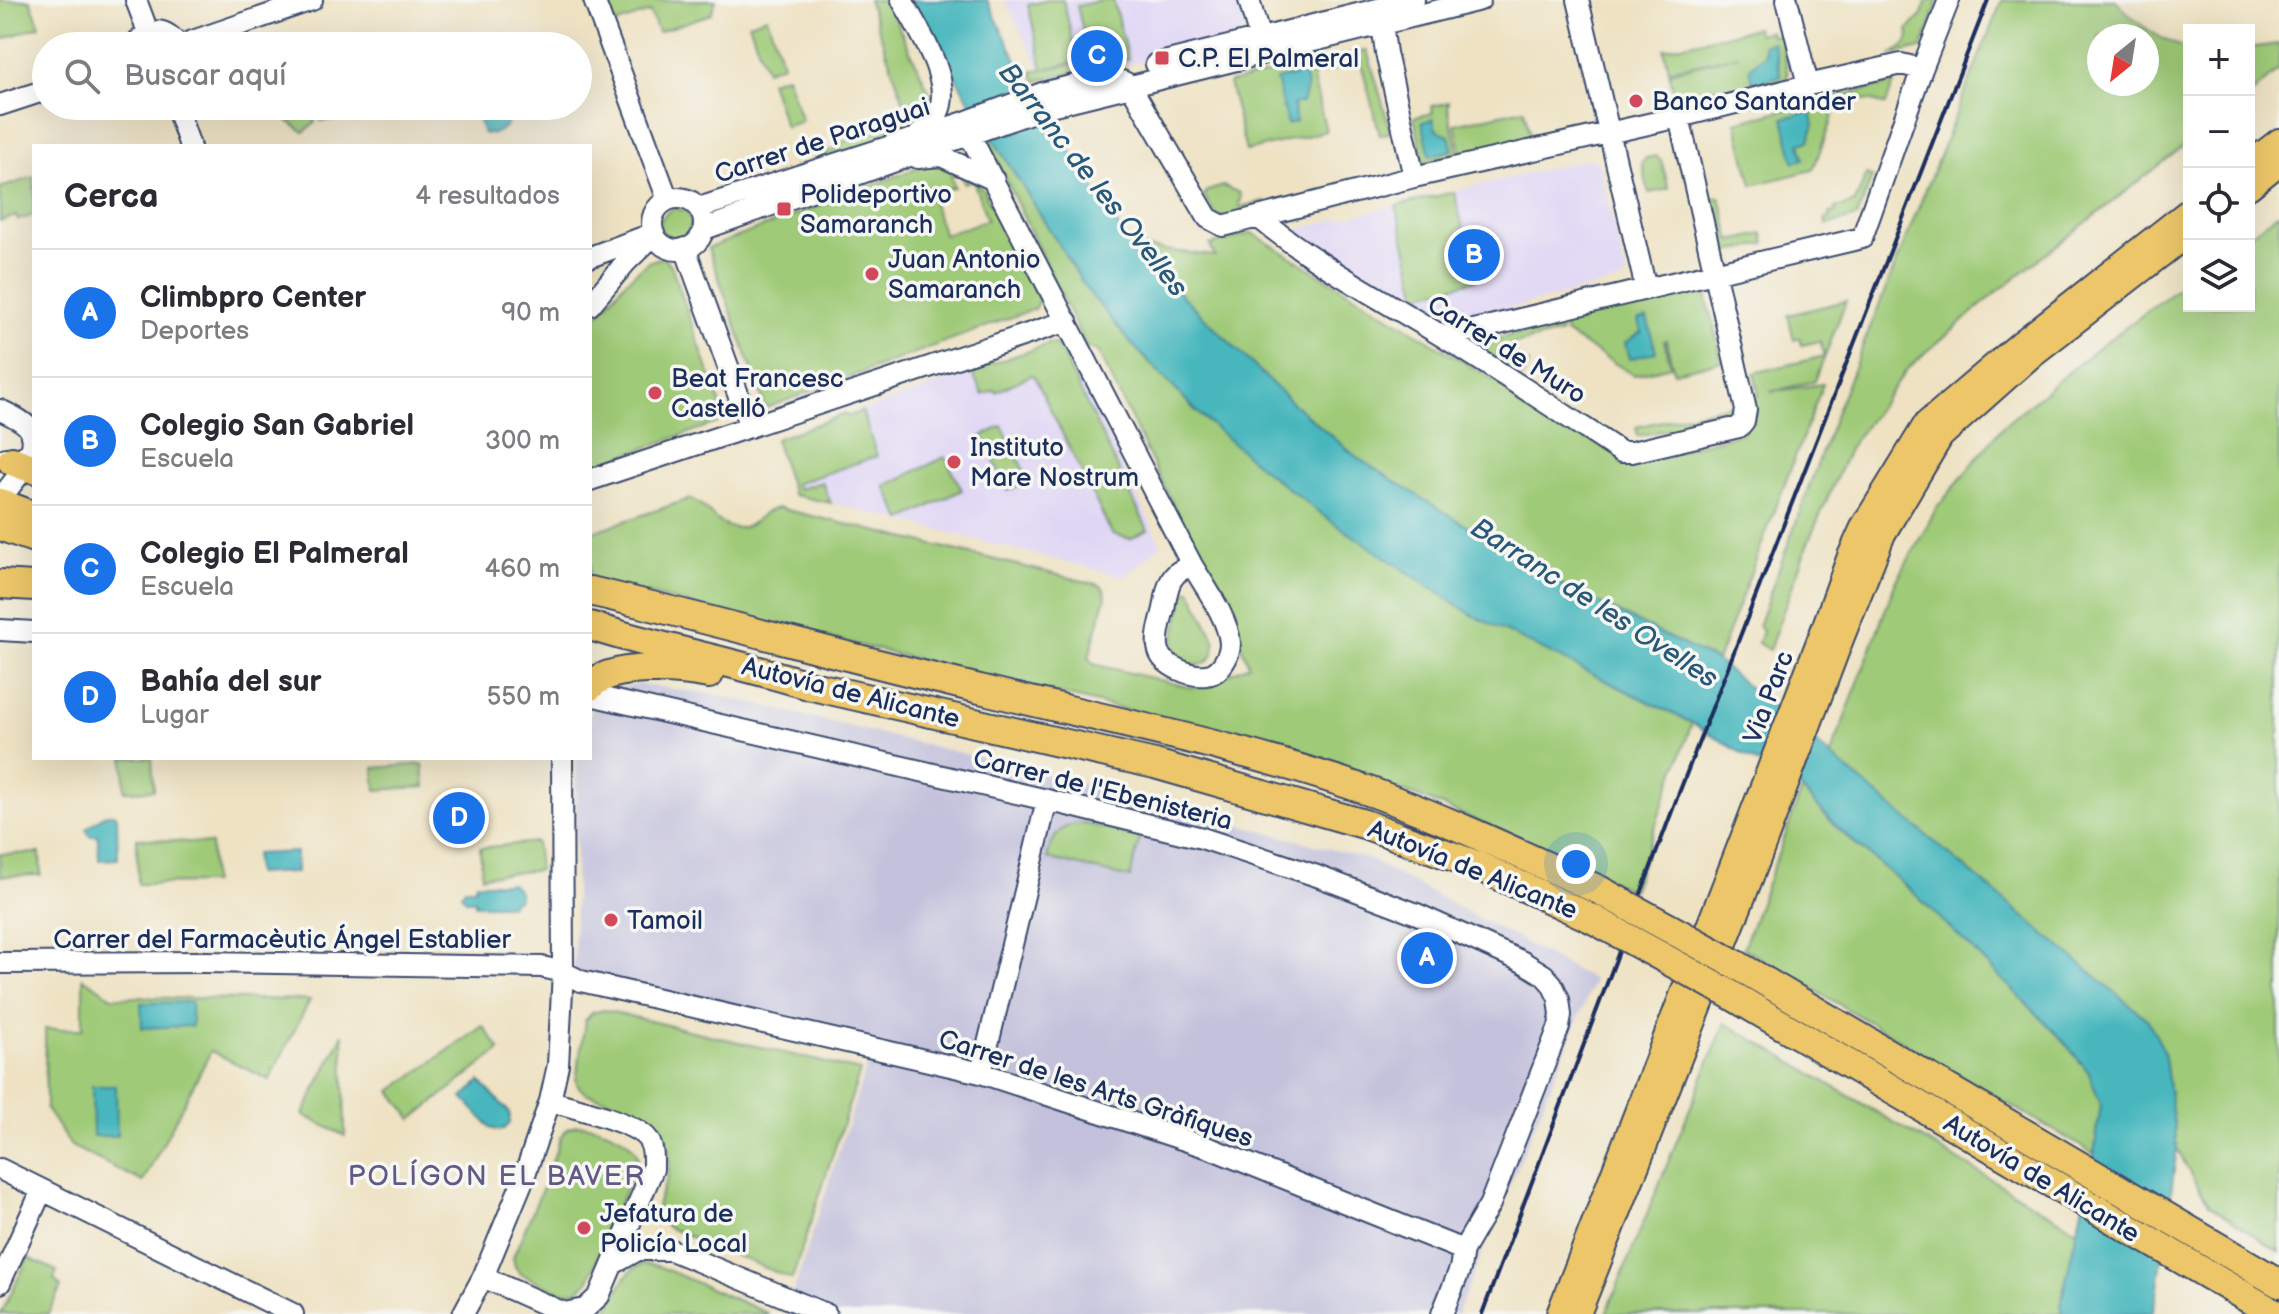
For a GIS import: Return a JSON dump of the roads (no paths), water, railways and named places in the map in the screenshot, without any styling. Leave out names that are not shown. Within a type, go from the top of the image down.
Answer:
[{"type":"highway","points":[[3,497],[32,515]]},
{"type":"highway","points":[[0,526],[32,537]]},
{"type":"highway","points":[[0,584],[32,586]]},
{"type":"highway","points":[[592,592],[982,690]]},
{"type":"highway","points":[[592,610],[882,674],[982,690]]},
{"type":"highway","name":"Autovía de Alicante","points":[[592,627],[808,685],[1155,764],[1364,824],[1476,865],[1591,918],[1726,992],[2275,1314]]},
{"type":"highway","points":[[592,633],[639,641]]},
{"type":"highway","points":[[592,684],[597,678],[631,670],[680,669],[772,687],[808,685]]},
{"type":"highway","name":"Autovía de Alicante","points":[[982,690],[1164,731],[1271,761],[1376,794],[1475,833],[1599,890],[1737,965],[2279,1283]]},
{"type":"main road","points":[[2255,159],[2279,141]]},
{"type":"main road","points":[[2255,182],[2279,163]]},
{"type":"main road","name":"Via Parc","points":[[1578,1314],[1814,686],[1850,556],[1864,525],[1926,424],[2021,343],[2183,216]]},
{"type":"main road","name":"Via Parc","points":[[1814,686],[1841,639],[1883,534],[1941,436],[2033,354],[2183,238]]},
{"type":"main road","name":"Via Parc","points":[[1559,1314],[1747,858]]},
{"type":"street","points":[[136,0],[141,32]]},
{"type":"street","points":[[219,32],[312,0]]},
{"type":"street","points":[[594,0],[668,200]]},
{"type":"street","points":[[902,0],[938,70],[942,86],[938,112],[917,137]]},
{"type":"street","points":[[1249,0],[1256,47]]},
{"type":"street","points":[[1386,15],[1414,0]]},
{"type":"street","points":[[1046,100],[1067,87],[1256,47],[1386,15],[1480,0]]},
{"type":"street","points":[[1578,0],[1646,289]]},
{"type":"street","points":[[1787,0],[1808,85]]},
{"type":"street","points":[[1444,337],[1862,238],[1949,0]]},
{"type":"street","points":[[1386,15],[1386,53],[1414,177]]},
{"type":"street","points":[[1192,565],[1176,573],[1167,591],[1157,641],[1159,654],[1169,665],[1206,675],[1225,662],[1230,647],[1227,628],[966,129],[1046,100],[1130,85],[1256,47]]},
{"type":"street","points":[[1067,87],[1081,90],[1122,81],[1130,85],[1208,218],[1223,226],[1414,177],[1901,64],[1922,69]]},
{"type":"street","points":[[0,105],[32,95]]},
{"type":"street","points":[[1679,117],[1715,273]]},
{"type":"street","points":[[181,120],[189,144]]},
{"type":"street","name":"Carrer de Paraguai","points":[[699,208],[917,137],[966,129]]},
{"type":"street","name":"Carrer de Paraguai","points":[[704,229],[898,160],[966,129]]},
{"type":"street","name":"Carrer de Paraguai","points":[[898,160],[941,156],[994,180]]},
{"type":"street","points":[[687,199],[699,208],[704,229],[693,246],[679,250],[657,241],[651,222],[655,211],[668,200],[687,199]]},
{"type":"street","name":"Carrer de Muro","points":[[1259,218],[1289,243],[1444,337],[1621,452],[1739,427],[1744,421],[1746,410],[1715,273]]},
{"type":"street","points":[[592,256],[654,234]]},
{"type":"street","points":[[592,303],[654,234]]},
{"type":"street","points":[[685,248],[750,427]]},
{"type":"street","points":[[592,479],[1067,321]]},
{"type":"street","points":[[13,411],[32,432]]},
{"type":"street","points":[[3,497],[23,457],[31,451],[32,442]]},
{"type":"street","points":[[0,630],[32,632]]},
{"type":"street","name":"Carrer de l'Ebenisteria","points":[[592,695],[1202,838],[1317,876],[1417,914],[1523,962],[1544,975],[1559,999],[1559,1027],[1490,1204],[1463,1250]]},
{"type":"street","points":[[463,1314],[483,1277],[523,1180],[550,1101],[558,1065],[563,972],[562,760]]},
{"type":"street","points":[[981,1073],[1047,800]]},
{"type":"street","name":"Carrer del Farmacèutic Ángel Establier","points":[[0,963],[396,964],[542,967],[563,972]]},
{"type":"street","name":"Carrer de les Arts Gràfiques","points":[[563,972],[581,981],[981,1073],[1212,1149],[1463,1250]]},
{"type":"street","points":[[483,1277],[564,1313],[585,1309],[599,1296],[653,1169],[653,1152],[646,1137],[623,1123],[550,1101]]},
{"type":"street","points":[[0,1169],[293,1314]]},
{"type":"street","points":[[0,1283],[42,1190]]},
{"type":"street","points":[[613,1264],[638,1250],[671,1250],[826,1314]]},
{"type":"street","points":[[1442,1314],[1460,1269],[1463,1250]]},
{"type":"water","name":"Barranc de les Ovelles","points":[[911,0],[987,0],[1029,85],[1131,246],[1292,403],[1359,459],[1565,587],[1717,661],[2148,1020],[2164,1051],[2177,1148],[2152,1314],[2061,1314],[2101,1105],[2088,1071],[2060,1037],[1915,894],[1840,830],[1802,790],[1692,723],[1472,615],[1328,519],[1265,471],[1198,413],[1131,343],[1087,290],[973,107]]},
{"type":"water","points":[[1773,42],[1781,76],[1753,83],[1749,69],[1765,54],[1763,45]]},
{"type":"water","points":[[1304,73],[1307,86],[1302,103],[1293,105],[1296,122],[1287,124],[1276,80]]},
{"type":"water","points":[[1811,111],[1814,124],[1809,141],[1800,143],[1804,159],[1794,162],[1783,118]]},
{"type":"water","points":[[1433,119],[1436,129],[1449,136],[1453,150],[1430,156],[1422,122]]},
{"type":"water","points":[[479,120],[507,120],[508,123],[497,132],[483,133]]},
{"type":"water","points":[[1647,318],[1656,352],[1629,359],[1625,343],[1641,332],[1638,320]]},
{"type":"water","points":[[106,814],[117,817],[118,859],[99,860],[98,836],[90,836],[86,829]]},
{"type":"water","points":[[296,852],[296,872],[256,874],[255,854]]},
{"type":"water","points":[[475,883],[511,883],[519,891],[519,898],[511,905],[475,905],[475,900],[466,900],[461,894],[465,888],[475,888]]},
{"type":"water","points":[[191,1002],[192,1026],[142,1028],[141,1003]]},
{"type":"water","points":[[480,1081],[510,1113],[510,1122],[504,1128],[491,1128],[463,1098]]},
{"type":"water","points":[[92,1086],[116,1086],[117,1136],[93,1136]]},
{"type":"railway","points":[[1482,1314],[1677,798],[1988,0]]},
{"type":"place","name":"Colegio El Palmeral","points":[[1097,56]]},
{"type":"place","name":"C.P. El Palmeral","points":[[1162,58]]},
{"type":"place","name":"Banco Santander","points":[[1636,101]]},
{"type":"place","name":"Polideportivo Samaranch","points":[[784,209]]},
{"type":"place","name":"Colegio San Gabriel","points":[[1474,255]]},
{"type":"place","name":"Juan Antonio Samaranch","points":[[872,274]]},
{"type":"place","name":"Beat Francesc Castelló","points":[[655,393]]},
{"type":"place","name":"Instituto Mare Nostrum","points":[[954,462]]},
{"type":"place","name":"Bahía del sur","points":[[459,818]]},
{"type":"place","name":"Tamoil","points":[[611,920]]},
{"type":"place","name":"Climbpro Center","points":[[1427,958]]},
{"type":"place","name":"Jefatura de Policía Local","points":[[584,1228]]},
{"type":"district","name":"POLÍGON EL BAVER","points":[[497,1175]]}]
